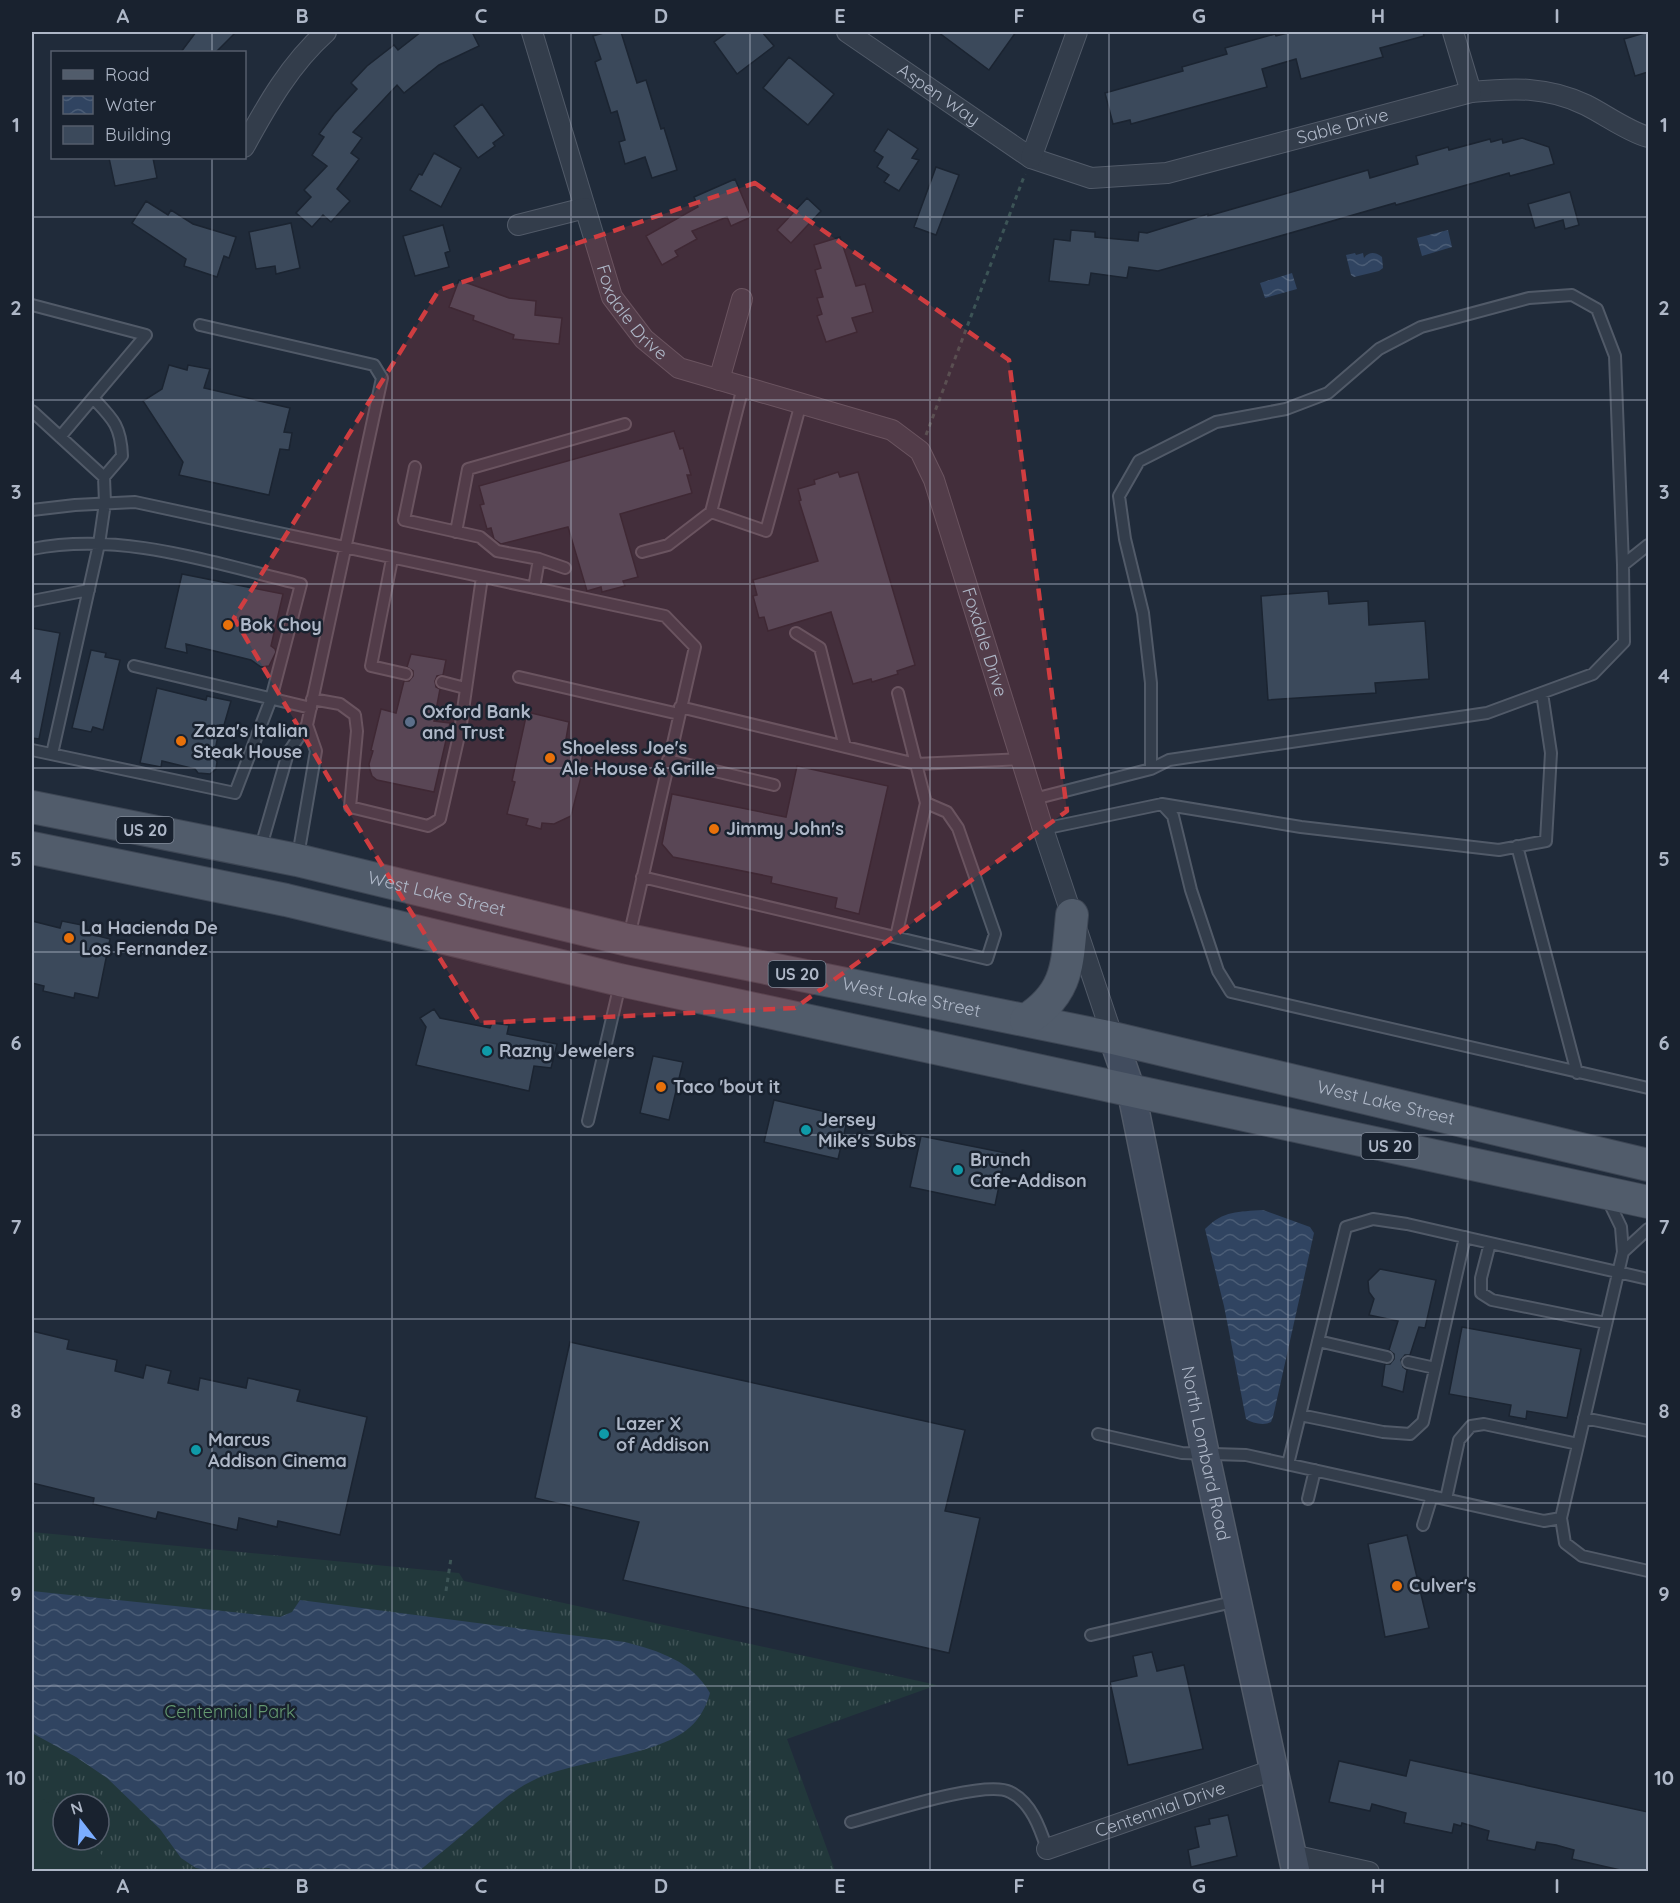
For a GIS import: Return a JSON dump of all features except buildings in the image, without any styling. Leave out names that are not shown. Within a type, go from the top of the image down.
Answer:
[{"type":"main road","name":"West Lake Street","points":[[32,807],[297,860],[628,939],[1113,1038],[1648,1165]]},
{"type":"main road","name":"US 20","points":[[32,848],[268,896],[620,980],[1648,1202]]},
{"type":"main road","points":[[1026,1020],[1042,1010],[1060,984],[1067,958],[1072,915]]},
{"type":"street","points":[[246,144],[266,106],[292,69],[326,32]]},
{"type":"street","name":"Foxdale Drive","points":[[532,32],[612,297],[644,339],[678,368],[892,430],[920,451],[934,480],[1043,829],[1113,1038]]},
{"type":"street","name":"Aspen Way","points":[[847,32],[1031,158]]},
{"type":"street","points":[[1031,158],[1077,32]]},
{"type":"street","points":[[1453,32],[1471,92]]},
{"type":"street","name":"Sable Drive","points":[[1031,158],[1091,178],[1167,173],[1471,92],[1514,88],[1548,92],[1583,104],[1648,137]]},
{"type":"street","points":[[518,225],[585,208]]},
{"type":"street","points":[[719,380],[742,299]]},
{"type":"street","name":"North Lombard Road","points":[[1113,1038],[1131,1090],[1205,1453],[1294,1863]]},
{"type":"street","name":"Centennial Drive","points":[[1047,1849],[1273,1770]]},
{"type":"street","points":[[1294,1863],[1369,1872]]},
{"type":"lane","points":[[1034,799],[1151,769],[1169,760],[1487,713],[1593,674],[1624,642],[1615,356],[1597,309],[1572,295],[1529,298],[1421,327],[1378,349],[1328,393],[1286,409],[1216,422],[1139,461],[1119,496],[1125,539],[1143,613],[1151,683],[1151,769]]},
{"type":"lane","points":[[32,305],[147,335],[60,437]]},
{"type":"lane","points":[[200,325],[374,365],[382,378],[307,725],[288,753],[259,853]]},
{"type":"lane","points":[[642,552],[668,545],[711,512],[743,387]]},
{"type":"lane","points":[[52,754],[99,544],[105,503],[104,477],[122,456],[121,437],[112,419],[93,398]]},
{"type":"lane","points":[[711,512],[766,531],[801,403]]},
{"type":"lane","points":[[32,411],[104,477]]},
{"type":"lane","points":[[456,532],[468,469],[625,424]]},
{"type":"lane","points":[[415,467],[404,520],[480,537],[497,551],[539,559],[565,568]]},
{"type":"lane","points":[[32,510],[135,502],[665,616],[695,647],[628,939]]},
{"type":"lane","points":[[32,549],[51,545],[141,546],[301,584],[271,699],[235,794],[32,750]]},
{"type":"lane","points":[[1623,565],[1648,545]]},
{"type":"lane","points":[[392,559],[371,666],[406,674]]},
{"type":"lane","points":[[534,588],[539,559]]},
{"type":"lane","points":[[134,666],[271,699],[311,704],[340,704],[355,715],[357,731],[350,807],[428,826],[440,819],[460,731],[482,578]]},
{"type":"lane","points":[[32,601],[89,590]]},
{"type":"lane","points":[[796,633],[820,648],[845,747]]},
{"type":"lane","points":[[519,677],[916,764],[1021,759]]},
{"type":"lane","points":[[442,682],[465,687]]},
{"type":"lane","points":[[896,937],[926,804],[898,693]]},
{"type":"lane","points":[[1043,829],[1162,804],[1301,827],[1499,850],[1546,840],[1551,753],[1542,693]]},
{"type":"lane","points":[[297,860],[316,751],[307,725]]},
{"type":"lane","points":[[668,760],[774,784]]},
{"type":"lane","points":[[642,877],[987,959],[996,934],[958,828],[947,812],[926,804]]},
{"type":"lane","points":[[1162,804],[1173,816],[1191,890],[1218,971],[1231,992],[1648,1088]]},
{"type":"lane","points":[[1517,846],[1577,1073]]},
{"type":"lane","points":[[588,1121],[620,980]]},
{"type":"lane","points":[[1604,1192],[1621,1227],[1623,1252],[1561,1518],[1565,1542],[1582,1556],[1648,1571]]},
{"type":"lane","points":[[1288,1464],[1346,1227],[1373,1220],[1407,1224],[1648,1279]]},
{"type":"lane","points":[[1623,1252],[1648,1229]]},
{"type":"lane","points":[[1300,1415],[1383,1432],[1410,1434],[1423,1422],[1465,1237]]},
{"type":"lane","points":[[1490,1243],[1480,1278],[1481,1293],[1492,1300],[1606,1323]]},
{"type":"lane","points":[[1318,1341],[1387,1357]]},
{"type":"lane","points":[[1408,1362],[1435,1368]]},
{"type":"lane","points":[[1584,1418],[1648,1431]]},
{"type":"lane","points":[[1446,1499],[1459,1440],[1471,1426],[1485,1424],[1578,1443]]},
{"type":"lane","points":[[1098,1434],[1182,1453],[1246,1455],[1544,1521],[1561,1518]]},
{"type":"lane","points":[[1308,1499],[1316,1470]]},
{"type":"lane","points":[[1423,1525],[1432,1496]]},
{"type":"lane","points":[[1092,1635],[1237,1601]]},
{"type":"lane","points":[[851,1822],[959,1792],[990,1788],[1008,1790],[1022,1800],[1035,1819],[1047,1849]]},
{"type":"path","points":[[920,451],[1031,158]]},
{"type":"path","points":[[446,1591],[451,1558]]},
{"type":"highlighted area","points":[[755,183],[1009,360],[1067,811],[795,1008],[480,1023],[347,809],[234,618],[439,290]]},
{"type":"green space","name":"Centennial Park","points":[[32,1532],[459,1573],[464,1581],[937,1685],[787,1739],[835,1871],[32,1871]]},
{"type":"green space","points":[[32,1791],[51,1805],[51,1852],[99,1852],[114,1871],[32,1871]]},
{"type":"water","points":[[1448,230],[1452,247],[1422,256],[1417,238]]},
{"type":"water","points":[[1355,253],[1356,255],[1363,253],[1364,258],[1370,253],[1380,255],[1383,268],[1354,277],[1351,275],[1346,255]]},
{"type":"water","points":[[1292,273],[1297,289],[1265,298],[1260,283]]},
{"type":"water","points":[[1263,1210],[1310,1227],[1314,1233],[1273,1417],[1271,1422],[1262,1424],[1246,1419],[1224,1306],[1205,1229],[1225,1215]]},
{"type":"water","points":[[32,1591],[280,1617],[292,1612],[300,1600],[625,1642],[650,1649],[684,1665],[703,1682],[710,1693],[696,1721],[682,1733],[664,1743],[549,1774],[530,1782],[505,1798],[419,1871],[276,1872],[269,1868],[211,1871],[196,1868],[181,1858],[160,1829],[107,1778],[76,1757],[32,1733]]},
{"type":"place","name":"Bok Choy","points":[[228,625]]},
{"type":"place","name":"Oxford Bank and Trust","points":[[410,722]]},
{"type":"place","name":"Zaza's Italian Steak House","points":[[181,741]]},
{"type":"place","name":"Shoeless Joe's Ale House & Grille","points":[[550,758]]},
{"type":"place","name":"Jimmy John's","points":[[714,829]]},
{"type":"place","name":"La Hacienda De Los Fernandez","points":[[69,938]]},
{"type":"place","name":"Razny Jewelers","points":[[487,1051]]},
{"type":"place","name":"Taco 'bout it","points":[[661,1087]]},
{"type":"place","name":"Jersey Mike's Subs","points":[[806,1130]]},
{"type":"place","name":"Brunch Cafe-Addison","points":[[958,1170]]},
{"type":"place","name":"Lazer X of Addison","points":[[604,1434]]},
{"type":"place","name":"Marcus Addison Cinema","points":[[196,1450]]},
{"type":"place","name":"Culver's","points":[[1397,1586]]}]
